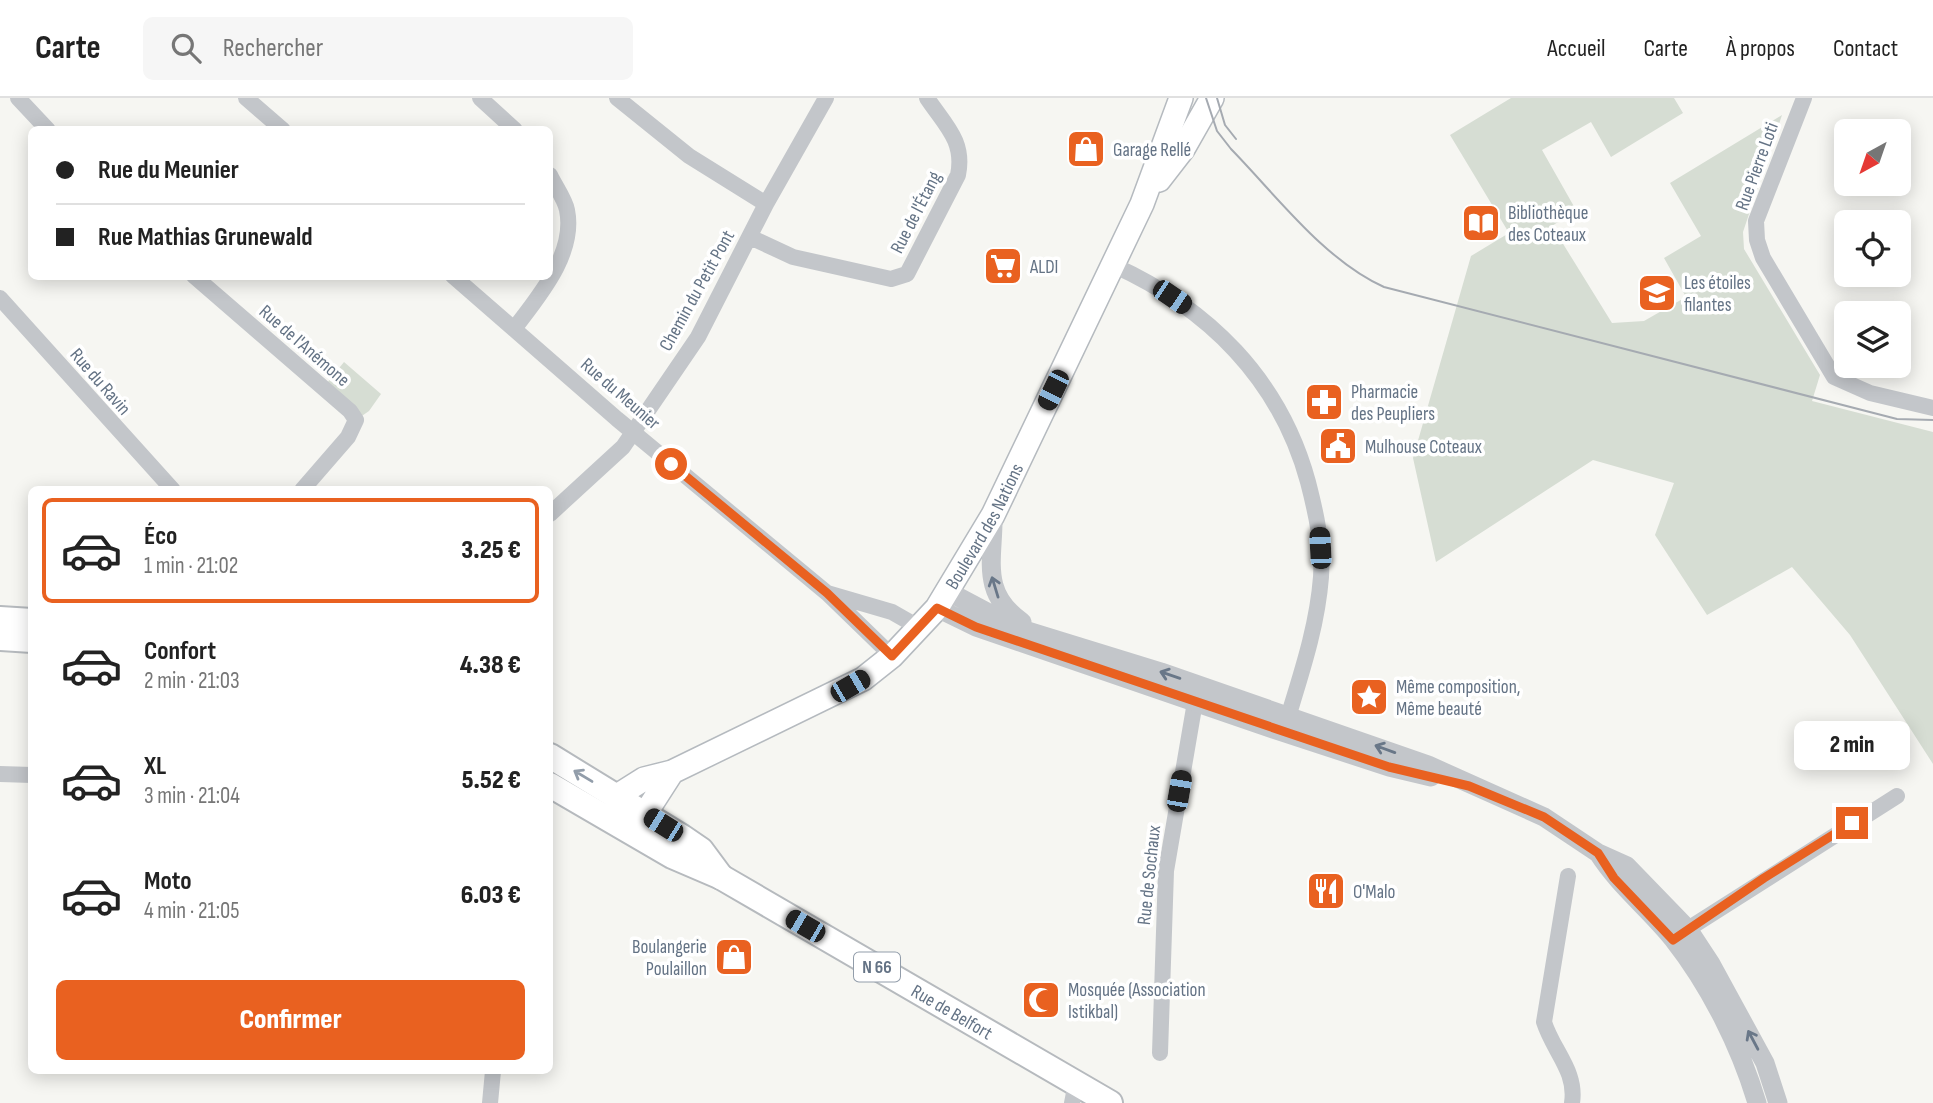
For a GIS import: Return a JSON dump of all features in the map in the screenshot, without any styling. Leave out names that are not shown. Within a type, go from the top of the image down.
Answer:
[{"type":"main road","name":"Boulevard des Nations","points":[[617,796],[644,779],[672,772],[836,694],[892,656],[943,600],[993,514],[1146,195],[1176,100]]},
{"type":"main road","name":"Boulevard des Nations","points":[[1146,195],[1184,149],[1208,108]]},
{"type":"main road","points":[[0,619],[28,621]]},
{"type":"main road","points":[[0,638],[28,640]]},
{"type":"main road","name":"Rue de Belfort","points":[[553,758],[701,850],[721,877]]},
{"type":"main road","points":[[617,796],[618,823],[645,814],[672,772]]},
{"type":"main road","name":"Rue de Belfort","points":[[553,787],[691,866],[721,877],[1074,1093],[1110,1103]]},
{"type":"street","points":[[18,98],[44,126]]},
{"type":"street","points":[[246,98],[278,126]]},
{"type":"street","points":[[480,98],[511,126]]},
{"type":"street","points":[[617,98],[689,156],[766,205]]},
{"type":"street","name":"Chemin du Petit Pont","points":[[553,511],[623,447],[698,337],[766,205],[826,98]]},
{"type":"street","name":"Rue de l'Étang","points":[[750,237],[793,257],[891,279],[907,274],[958,175],[962,157],[957,143],[926,98]]},
{"type":"street","name":"Rue Pierre Loti","points":[[1804,98],[1756,220],[1757,240],[1763,258],[1834,377],[1870,393],[1933,408]]},
{"type":"street","points":[[1176,100],[1208,108]]},
{"type":"street","points":[[553,181],[567,210],[564,250],[553,270]]},
{"type":"street","points":[[1113,265],[1153,284],[1204,319],[1229,341],[1264,383],[1300,455],[1318,521],[1321,575],[1313,636],[1286,724]]},
{"type":"street","name":"Rue de l'Anémone","points":[[205,280],[356,420],[348,437],[305,486]]},
{"type":"street","name":"Rue du Meunier","points":[[458,280],[827,593],[892,656]]},
{"type":"street","points":[[514,329],[547,280]]},
{"type":"street","name":"Rue du Ravin","points":[[0,298],[169,486]]},
{"type":"street","points":[[993,514],[990,567],[996,594],[1019,621],[1041,633]]},
{"type":"street","name":"Rue du Meunier","points":[[827,593],[892,612],[920,628]]},
{"type":"street","points":[[943,600],[976,627],[1195,702],[1286,724]]},
{"type":"street","points":[[943,600],[1015,627],[1041,633],[1286,724],[1389,767],[1469,786],[1544,817],[1598,853],[1614,878],[1681,935],[1735,1005],[1765,1063],[1778,1103]]},
{"type":"street","name":"Rue de Sochaux","points":[[1160,1053],[1166,871],[1195,702]]},
{"type":"street","points":[[0,774],[28,775]]},
{"type":"street","points":[[1681,935],[1896,796]]},
{"type":"street","points":[[1568,876],[1544,1022],[1550,1040],[1572,1074],[1572,1103]]},
{"type":"street","points":[[1681,935],[1749,1076],[1757,1103]]},
{"type":"street","points":[[490,1103],[493,1074]]},
{"type":"shaded area","points":[[1511,98],[1674,98],[1683,113],[1611,157],[1591,122],[1542,150],[1576,210],[1552,226],[1612,323],[1644,321],[1686,297],[1664,258],[1701,236],[1670,183],[1782,115],[1743,232],[1744,249],[1820,375],[1812,401],[1933,432],[1933,764],[1850,635],[1792,567],[1707,615],[1655,535],[1674,483],[1593,460],[1436,562],[1413,458],[1471,256],[1509,233],[1450,135]]},
{"type":"shaded area","points":[[344,362],[381,394],[369,411],[356,420],[323,388]]},
{"type":"tram line","points":[[1206,98],[1217,131],[1283,206],[1341,261],[1384,287],[1897,419],[1933,420]]},
{"type":"tram line","points":[[1217,98],[1225,125],[1236,139]]},
{"type":"place","name":"Garage Rellé","points":[[1086,149]]},
{"type":"place","name":"Bibliothèque des Coteaux","points":[[1481,223]]},
{"type":"place","name":"ALDI","points":[[1003,266]]},
{"type":"place","name":"Les étoiles filantes","points":[[1657,293]]},
{"type":"place","name":"Pharmacie des Peupliers","points":[[1324,402]]},
{"type":"place","name":"Mulhouse Coteaux","points":[[1338,446]]},
{"type":"place","name":"Même composition, Même beauté","points":[[1369,697]]},
{"type":"place","name":"O'Malo","points":[[1326,891]]},
{"type":"place","name":"Boulangerie Poulaillon","points":[[734,957]]},
{"type":"place","name":"Mosquée (Association Istikbal)","points":[[1041,1000]]},
{"type":"route","points":[[671,464],[827,593],[892,656],[937,608],[976,627],[1273,729],[1389,767],[1469,786],[1544,817],[1598,853],[1614,878],[1673,940],[1764,878],[1852,823]]}]
